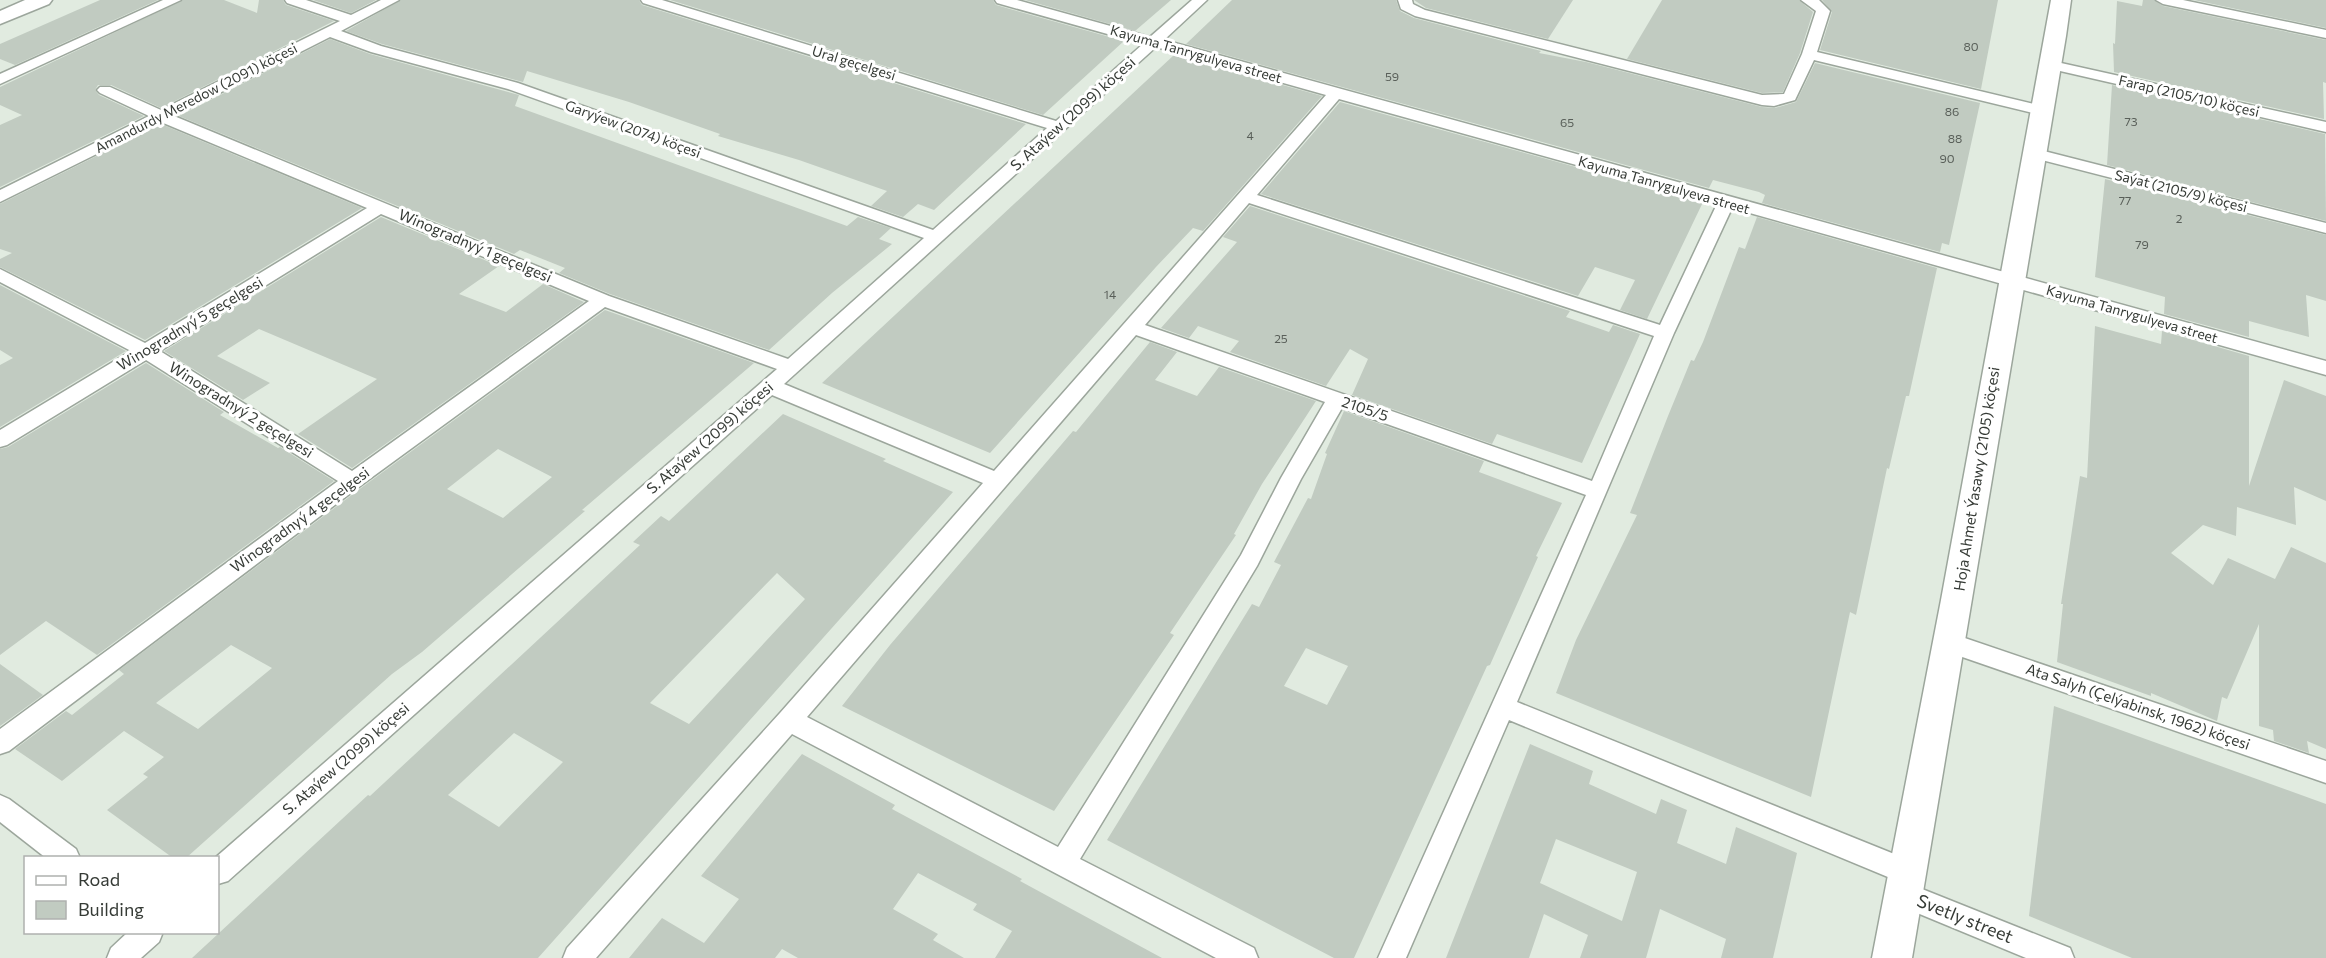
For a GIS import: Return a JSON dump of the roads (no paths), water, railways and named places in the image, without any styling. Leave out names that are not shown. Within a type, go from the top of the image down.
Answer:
[{"type":"street","points":[[0,18],[42,0]]},
{"type":"street","points":[[2,78],[174,0]]},
{"type":"street","points":[[292,0],[351,20]]},
{"type":"street","name":"Amandurdy Meredow (2091) köçesi","points":[[0,197],[392,0]]},
{"type":"street","name":"Ural geçelgesi","points":[[648,0],[1059,127]]},
{"type":"street","name":"Kayuma Tanrygulyeva street","points":[[1006,0],[2326,368]]},
{"type":"street","name":"S. Ataýew (2099) köçesi","points":[[219,871],[770,386],[1200,0]]},
{"type":"street","points":[[1405,0],[1406,6],[1420,13],[1762,100],[1774,101],[1790,97],[1809,54],[1823,10],[1808,0]]},
{"type":"street","name":"Hoja Ahmet Ýasawy (2105) köçesi","points":[[1892,958],[1950,643],[2011,280],[2036,154],[2041,110],[2052,65],[2061,0]]},
{"type":"street","points":[[2163,0],[2326,34]]},
{"type":"street","points":[[2237,0],[2237,15]]},
{"type":"street","name":"Garyýew (2074) köçesi","points":[[327,31],[376,49],[513,86],[936,237]]},
{"type":"street","points":[[1809,54],[2041,110]]},
{"type":"street","name":"Farap (2105/10) köçesi","points":[[2052,65],[2326,127]]},
{"type":"street","name":"Winogradnyý 1 geçelgesi","points":[[105,90],[163,117],[603,300],[791,367]]},
{"type":"street","points":[[577,958],[789,720],[1336,93]]},
{"type":"street","name":"Saýat (2105/9) köçesi","points":[[2036,154],[2326,228]]},
{"type":"street","points":[[1246,197],[1665,333]]},
{"type":"street","points":[[1392,958],[1598,491],[1665,333],[1726,202]]},
{"type":"street","name":"Winogradnyý 5 geçelgesi","points":[[0,440],[381,207]]},
{"type":"street","name":"Winogradnyý 2 geçelgesi","points":[[0,275],[146,351],[353,481]]},
{"type":"street","name":"Winogradnyý 4 geçelgesi","points":[[0,743],[353,481],[603,300]]},
{"type":"street","name":"2105/5","points":[[1132,327],[1598,491]]},
{"type":"street","points":[[770,386],[998,481]]},
{"type":"street","points":[[1063,863],[1249,560],[1291,478],[1337,399]]},
{"type":"street","name":"Ata Salyh (Çelýabinsk, 1962) köçesi","points":[[1950,643],[2326,772]]},
{"type":"street","name":"Svetly street","points":[[1503,707],[1906,883],[2060,958]]},
{"type":"street","points":[[789,720],[1245,958]]},
{"type":"street","points":[[0,807],[64,856]]},
{"type":"street","points":[[121,958],[148,934]]}]
